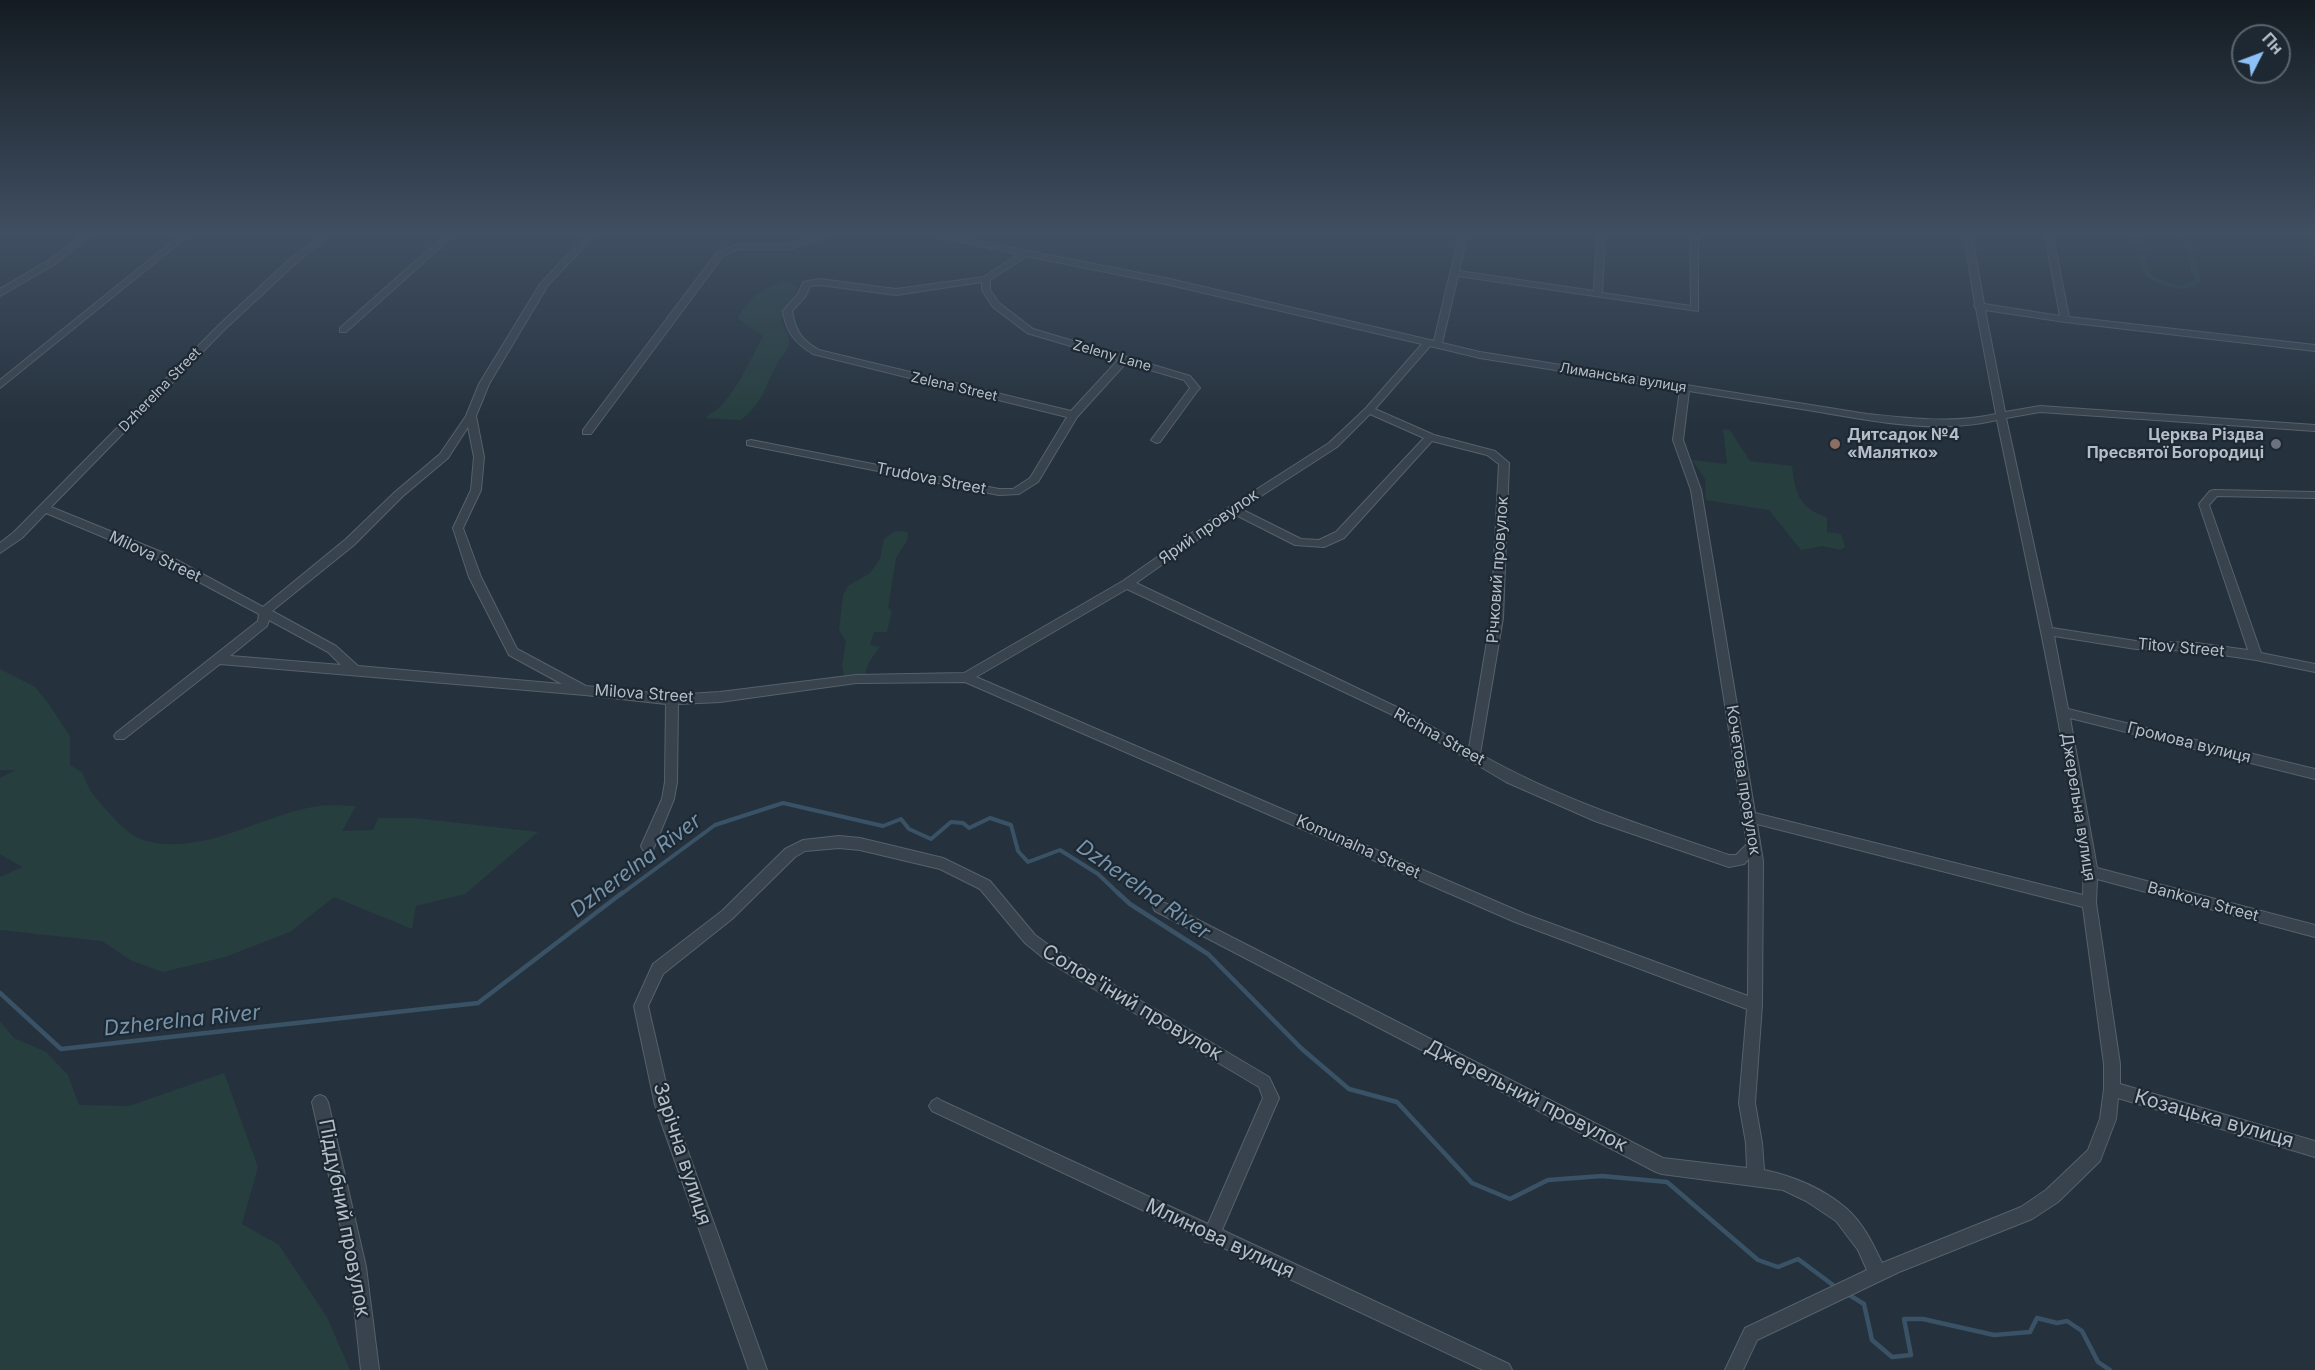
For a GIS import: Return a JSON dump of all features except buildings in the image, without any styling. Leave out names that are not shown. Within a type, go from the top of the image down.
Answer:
[{"type":"street","points":[[0,386],[106,300]]},
{"type":"street","name":"Dzherelna Street","points":[[0,549],[18,535],[251,300]]},
{"type":"street","points":[[343,330],[377,300]]},
{"type":"street","points":[[120,736],[263,623],[265,611],[350,542],[399,494],[444,456],[471,416],[484,384],[534,300]]},
{"type":"street","points":[[587,432],[686,300]]},
{"type":"street","name":"Zelena Street","points":[[797,300],[787,311],[789,327],[798,341],[816,352],[1073,415]]},
{"type":"street","name":"Zeleny Lane","points":[[993,300],[1030,331],[1187,378],[1192,382],[1194,387],[1190,395],[1156,440]]},
{"type":"street","name":"Лиманська вулиця","points":[[1245,300],[1432,345],[1868,417],[1919,422],[1962,422],[2022,410],[2040,409],[2312,427]]},
{"type":"street","points":[[1432,345],[1445,300]]},
{"type":"street","points":[[1636,300],[1695,309],[1695,300]]},
{"type":"street","name":"Джерельна вулиця","points":[[1734,1370],[1751,1335],[1872,1277],[2026,1213],[2052,1196],[2094,1155],[2108,1119],[2112,1089],[2112,1064],[2089,903],[2091,872],[2047,631],[1999,415],[1977,300]]},
{"type":"street","points":[[2061,300],[2065,319]]},
{"type":"street","points":[[1978,306],[2065,319],[2315,348]]},
{"type":"street","name":"Ярий провулок","points":[[966,676],[1127,584],[1233,509],[1333,445],[1432,345]]},
{"type":"street","points":[[1073,415],[1123,360]]},
{"type":"street","name":"Кочетова провулок","points":[[1685,388],[1678,440],[1696,490],[1756,861],[1755,1005],[1747,1104],[1754,1143],[1756,1177]]},
{"type":"street","points":[[1233,509],[1299,542],[1320,544],[1340,535],[1430,437],[1369,410]]},
{"type":"street","name":"Trudova Street","points":[[751,443],[999,492],[1015,492],[1034,480],[1073,415]]},
{"type":"street","points":[[471,416],[479,457],[476,490],[458,528],[475,577],[513,652],[585,690]]},
{"type":"street","points":[[2312,427],[2315,439]]},
{"type":"street","name":"Річковий провулок","points":[[1430,437],[1491,453],[1504,463],[1497,618],[1474,755]]},
{"type":"street","points":[[2256,656],[2204,504],[2214,493],[2315,495]]},
{"type":"street","name":"Milova Street","points":[[43,508],[160,556],[265,611],[332,649],[356,672]]},
{"type":"street","name":"Richna Street","points":[[1127,584],[1388,708],[1511,778],[1600,817],[1729,861],[1740,860],[1754,846]]},
{"type":"street","name":"Titov Street","points":[[2047,631],[2136,645],[2196,647],[2315,668]]},
{"type":"street","name":"Milova Street","points":[[217,659],[585,690],[672,700],[720,697],[856,679],[966,676]]},
{"type":"street","name":"Komunalna Street","points":[[966,676],[1520,918],[1755,1005]]},
{"type":"street","points":[[648,846],[668,799],[672,700]]},
{"type":"street","name":"Громова вулиця","points":[[2063,712],[2315,774]]},
{"type":"street","points":[[1750,817],[2089,903]]},
{"type":"street","name":"Солов'їний провулок","points":[[826,843],[860,844],[944,864],[985,885],[1030,939],[1052,956],[1264,1082],[1271,1098],[1211,1236]]},
{"type":"street","name":"Зарічна вулиця","points":[[758,1370],[663,1105],[642,1006],[658,969],[728,915],[790,853],[803,846],[826,843]]},
{"type":"street","name":"Bankova Street","points":[[2091,872],[2315,931]]},
{"type":"street","name":"Джерельний провулок","points":[[1160,907],[1662,1166],[1784,1182],[1812,1195],[1842,1215],[1864,1244],[1872,1277]]},
{"type":"street","name":"Козацька вулиця","points":[[2112,1089],[2315,1149]]},
{"type":"street","name":"Піддубний провулок","points":[[320,1102],[358,1267],[370,1370]]},
{"type":"street","name":"Млинова вулиця","points":[[937,1107],[1503,1370]]},
{"type":"green space","points":[[751,300],[792,300],[781,320],[789,342],[786,352],[762,395],[741,420],[706,418],[719,408],[733,390],[763,336],[737,318]]},
{"type":"green space","points":[[1723,429],[1730,430],[1750,461],[1792,466],[1800,498],[1810,509],[1827,517],[1827,532],[1841,534],[1845,547],[1840,550],[1822,546],[1801,550],[1769,510],[1706,500],[1705,479],[1692,460],[1727,464]]},
{"type":"green space","points":[[895,531],[908,532],[907,541],[896,558],[888,608],[892,611],[887,632],[874,632],[870,645],[880,647],[869,662],[865,674],[844,676],[842,665],[846,641],[839,630],[843,595],[848,586],[870,573],[880,559],[884,539]]},
{"type":"green space","points":[[0,669],[35,687],[70,736],[70,765],[83,773],[92,793],[115,820],[130,833],[146,841],[169,844],[212,839],[297,810],[328,805],[356,806],[342,831],[373,830],[378,818],[415,818],[538,832],[465,894],[416,906],[412,929],[334,897],[290,932],[225,957],[163,972],[132,961],[102,941],[0,930],[0,877],[22,867],[0,854],[0,778],[15,770],[0,770]]},
{"type":"green space","points":[[0,1021],[14,1038],[46,1052],[68,1075],[79,1105],[129,1106],[224,1073],[258,1167],[242,1224],[279,1245],[327,1317],[350,1370],[0,1370]]},
{"type":"waterway","name":"Dzherelna River","points":[[620,895],[715,825],[783,803],[883,826],[901,819],[909,829],[931,839],[951,822],[963,823],[969,828],[990,818],[1011,825],[1018,851],[1028,862],[1060,850],[1098,874],[1120,895]]},
{"type":"waterway","name":"Dzherelna River","points":[[0,993],[61,1049],[478,1003],[622,893]]},
{"type":"waterway","name":"Dzherelna River","points":[[1118,893],[1130,904],[1208,954],[1302,1049],[1349,1089],[1397,1102],[1472,1183],[1510,1199],[1548,1180],[1602,1176],[1667,1182],[1758,1260],[1778,1267],[1798,1259],[1837,1288]]},
{"type":"waterway","name":"Dzherelna River","points":[[1846,1293],[1864,1304],[1872,1340],[1892,1357],[1911,1355],[1904,1319],[1923,1319],[1994,1335],[2030,1332],[2037,1318],[2057,1323],[2067,1321],[2082,1331],[2098,1362],[2110,1370]]},
{"type":"place","name":"Дитсадок №4 «Малятко»","points":[[1835,444]]},
{"type":"place","name":"Церква Різдва Пресвятої Богородиці","points":[[2276,444]]}]
